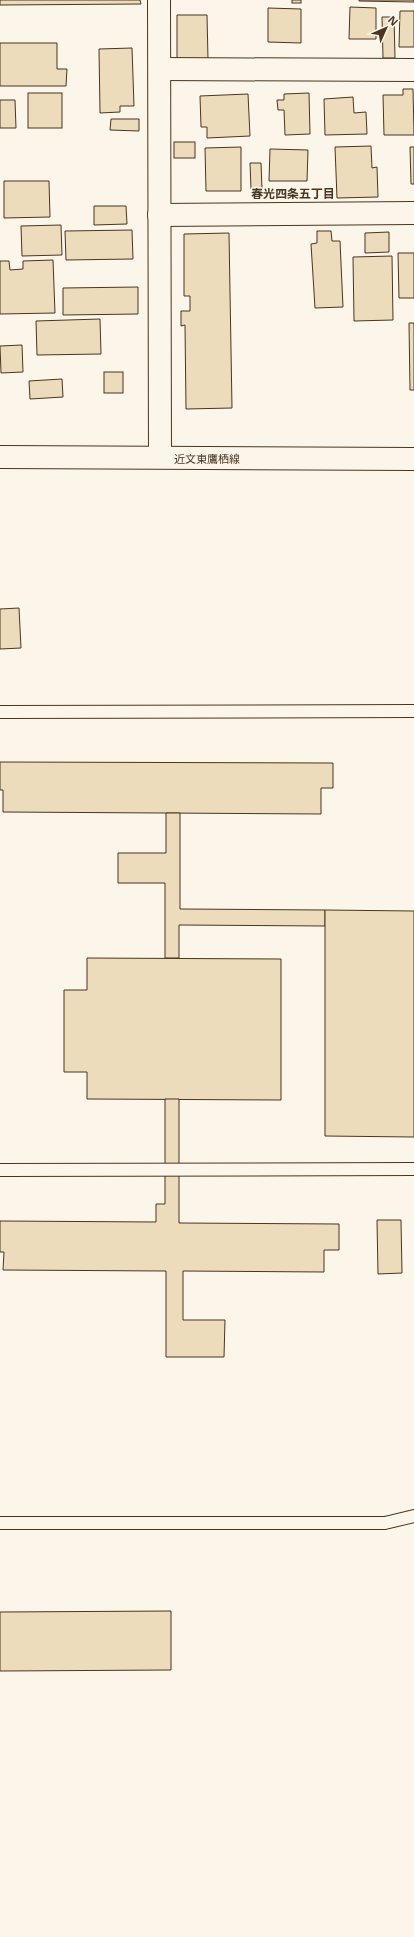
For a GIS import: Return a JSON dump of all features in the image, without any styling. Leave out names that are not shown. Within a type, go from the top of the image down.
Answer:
[{"type":"street","points":[[159,0],[160,457]]},
{"type":"street","points":[[160,69],[414,70]]},
{"type":"street","points":[[159,215],[414,213]]},
{"type":"street","name":"近文東鷹栖線","points":[[0,457],[414,458]]},
{"type":"lane","points":[[0,712],[414,711]]},
{"type":"lane","points":[[0,1170],[414,1169]]},
{"type":"lane","points":[[0,1523],[386,1524],[414,1516]]},
{"type":"building","points":[[0,0],[140,0],[141,4],[0,5]]},
{"type":"building","points":[[292,0],[301,0],[301,3],[292,3]]},
{"type":"building","points":[[359,0],[414,0],[414,2],[359,1]]},
{"type":"building","points":[[350,7],[376,8],[376,39],[349,39]]},
{"type":"building","points":[[268,8],[301,9],[301,43],[268,42]]},
{"type":"building","points":[[400,11],[414,11],[414,47],[399,47]]},
{"type":"building","points":[[177,15],[207,15],[208,59],[177,60]]},
{"type":"building","points":[[382,17],[394,17],[395,58],[383,58]]},
{"type":"building","points":[[0,43],[57,43],[57,69],[67,69],[66,86],[0,86]]},
{"type":"building","points":[[132,48],[134,106],[120,106],[120,112],[100,113],[99,49]]},
{"type":"building","points":[[403,89],[413,89],[414,135],[384,135],[383,95],[403,95]]},
{"type":"building","points":[[28,93],[62,93],[62,128],[28,128]]},
{"type":"building","points":[[309,93],[310,134],[285,135],[284,110],[278,110],[277,100],[284,100],[284,94]]},
{"type":"building","points":[[248,94],[250,136],[207,138],[207,127],[201,127],[200,96]]},
{"type":"building","points":[[353,97],[354,113],[366,112],[367,134],[325,135],[324,99]]},
{"type":"building","points":[[0,100],[15,100],[16,128],[0,128]]},
{"type":"building","points":[[111,119],[139,119],[139,131],[110,130]]},
{"type":"building","points":[[174,142],[195,142],[195,158],[174,158]]},
{"type":"building","points":[[371,146],[372,168],[377,167],[378,197],[337,198],[335,147]]},
{"type":"building","points":[[241,147],[241,191],[206,191],[205,148]]},
{"type":"building","points":[[410,147],[414,147],[414,184],[411,184]]},
{"type":"building","points":[[270,149],[308,150],[307,181],[269,181]]},
{"type":"building","points":[[250,163],[261,163],[262,189],[251,189]]},
{"type":"building","points":[[4,181],[49,181],[50,217],[4,218]]},
{"type":"building","points":[[94,206],[126,206],[127,224],[94,225]]},
{"type":"building","points":[[61,225],[62,255],[22,256],[21,226]]},
{"type":"building","points":[[132,230],[133,259],[66,260],[65,231]]},
{"type":"building","points":[[317,231],[331,231],[332,241],[340,241],[343,307],[315,308],[311,244],[317,243]]},
{"type":"building","points":[[389,232],[389,252],[365,253],[365,233]]},
{"type":"building","points":[[229,233],[232,408],[186,409],[185,325],[181,326],[181,311],[190,311],[190,296],[184,296],[184,234]]},
{"type":"building","points":[[398,253],[414,253],[414,298],[399,298]]},
{"type":"building","points":[[392,256],[393,320],[354,321],[353,257]]},
{"type":"building","points":[[53,260],[55,313],[0,314],[0,261],[9,261],[10,270],[23,269],[23,261]]},
{"type":"building","points":[[138,287],[138,314],[63,315],[63,288]]},
{"type":"building","points":[[100,319],[101,354],[37,355],[36,321]]},
{"type":"building","points":[[409,323],[414,323],[414,390],[410,390]]},
{"type":"building","points":[[22,345],[23,372],[1,373],[0,346]]},
{"type":"building","points":[[104,372],[123,372],[123,393],[104,393]]},
{"type":"building","points":[[62,379],[63,397],[30,399],[29,381]]},
{"type":"building","points":[[19,608],[21,648],[0,649],[0,609]]},
{"type":"building","points":[[0,762],[333,763],[333,788],[321,788],[321,814],[3,812],[3,790],[0,790]]},
{"type":"building","points":[[166,813],[180,813],[180,909],[325,910],[325,926],[179,925],[179,958],[165,958],[165,883],[118,883],[118,853],[166,853]]},
{"type":"building","points":[[325,910],[414,911],[414,1137],[325,1136]]},
{"type":"building","points":[[87,958],[281,959],[281,1100],[87,1099],[87,1072],[64,1072],[64,990],[87,990]]},
{"type":"building","points":[[165,1099],[179,1099],[179,1223],[339,1224],[339,1250],[324,1250],[324,1272],[183,1271],[183,1320],[225,1320],[224,1357],[166,1357],[166,1271],[3,1270],[4,1252],[0,1252],[0,1221],[156,1222],[156,1204],[165,1204]]},
{"type":"building","points":[[377,1220],[401,1220],[402,1273],[378,1274]]},
{"type":"building","points":[[171,1611],[171,1670],[0,1671],[0,1612]]},
{"type":"district","name":"春光四条五丁目","points":[[293,193]]}]
